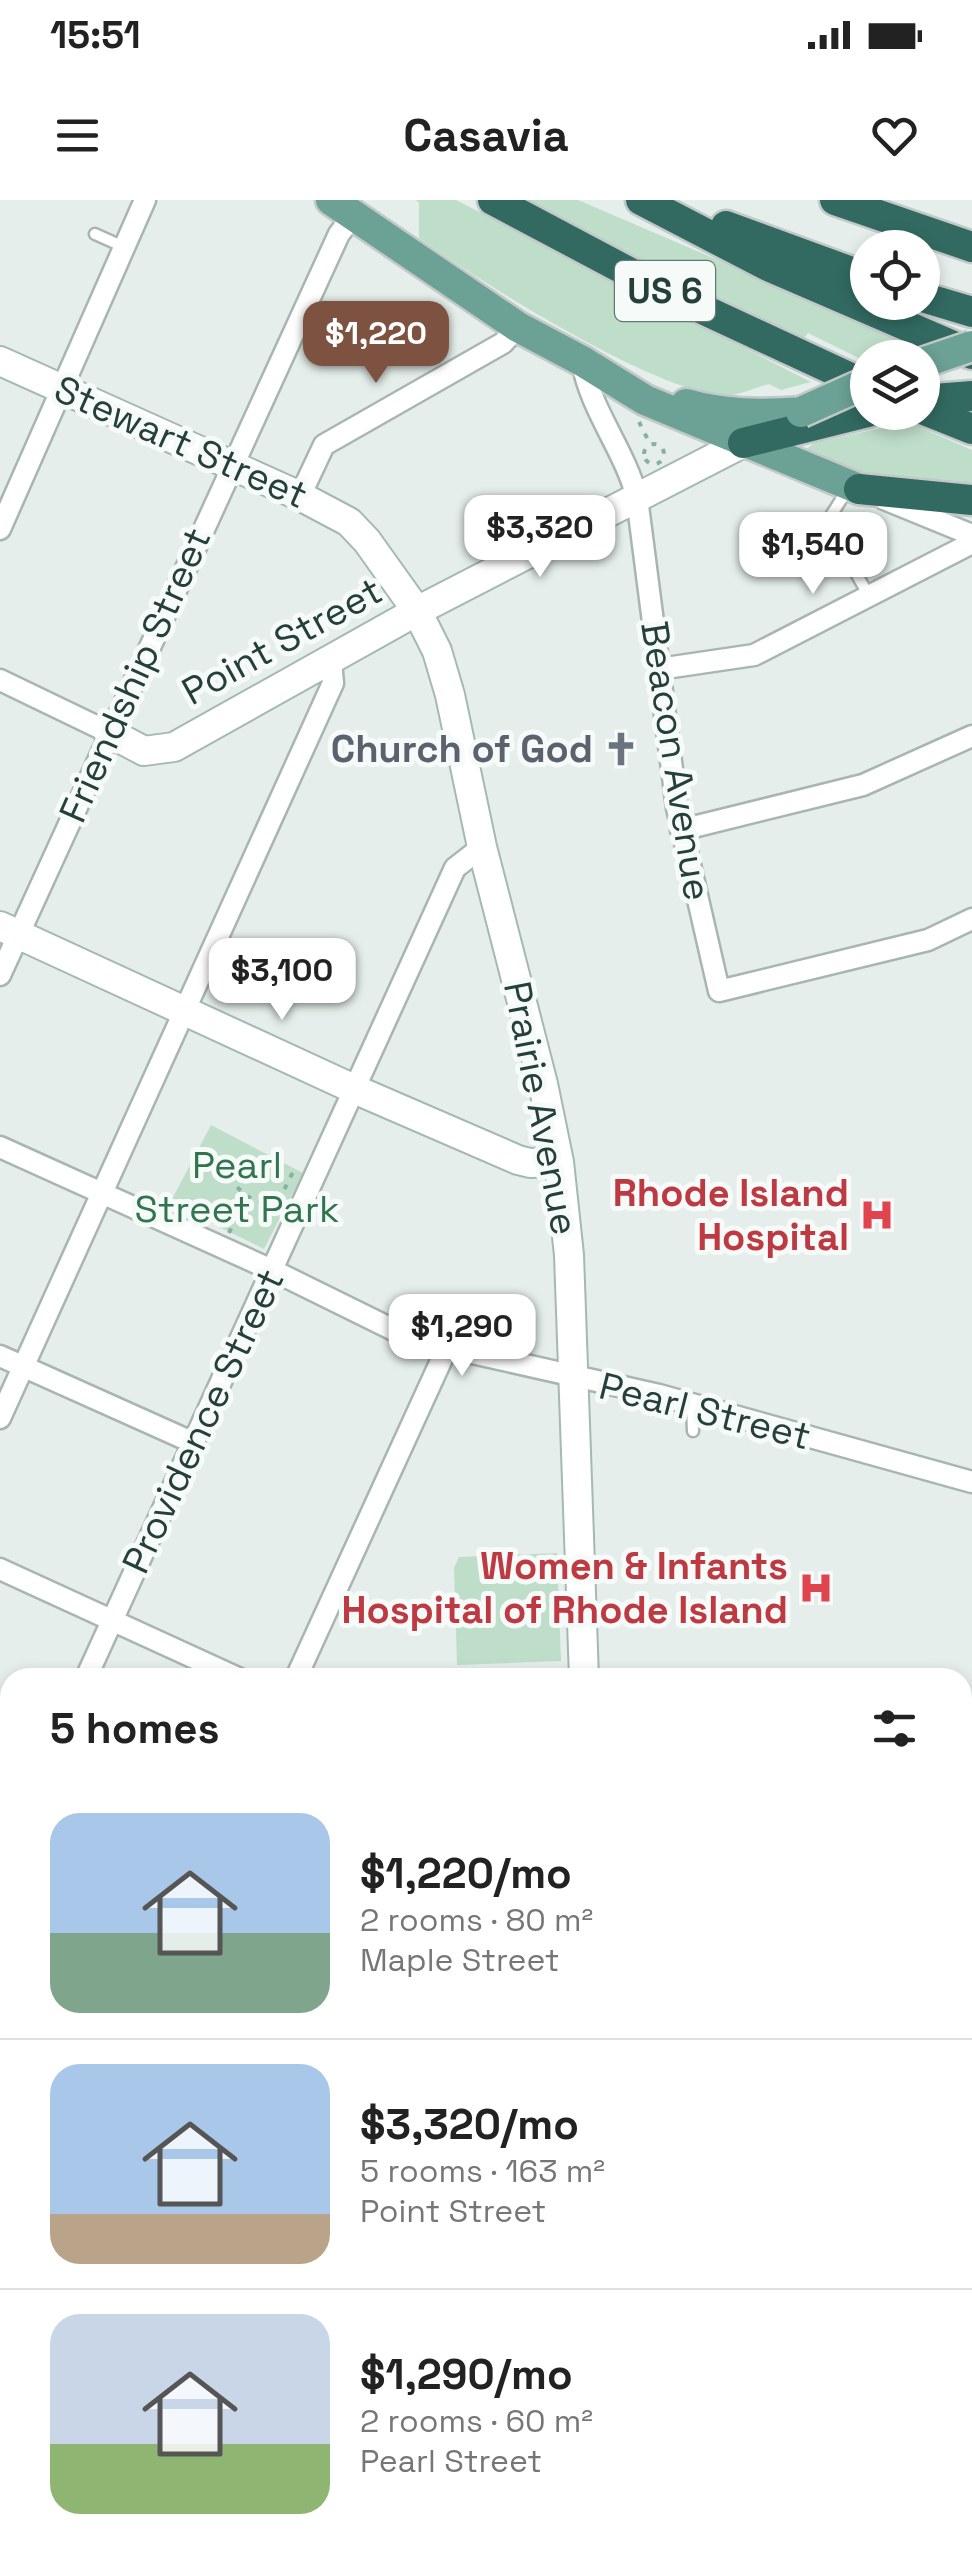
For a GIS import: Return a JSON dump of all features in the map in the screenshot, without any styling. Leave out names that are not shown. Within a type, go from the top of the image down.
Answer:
[{"type":"highway","name":"US 6","points":[[493,200],[670,294],[850,376]]},
{"type":"highway","points":[[641,200],[768,266],[972,354]]},
{"type":"highway","points":[[664,200],[850,271]]},
{"type":"highway","points":[[835,200],[972,247]]},
{"type":"highway","points":[[940,302],[972,312]]},
{"type":"highway","points":[[940,399],[972,396]]},
{"type":"highway","points":[[801,412],[850,412]]},
{"type":"highway","points":[[743,443],[850,414]]},
{"type":"highway","points":[[940,416],[972,429]]},
{"type":"highway","points":[[854,488],[972,500]]},
{"type":"main road","points":[[351,205],[518,326],[582,361],[630,400],[756,415],[801,412]]},
{"type":"main road","points":[[940,357],[972,346]]},
{"type":"main road","name":"Point Street","points":[[743,443],[850,392]]},
{"type":"main road","points":[[630,400],[644,400],[854,488]]},
{"type":"street","points":[[0,529],[145,200]]},
{"type":"street","name":"Friendship Street","points":[[0,975],[9,930],[108,732],[351,205]]},
{"type":"street","points":[[300,496],[324,445],[503,343],[518,326]]},
{"type":"street","name":"Stewart Street","points":[[0,361],[300,496],[358,531]]},
{"type":"street","name":"Beacon Avenue","points":[[582,361],[586,384],[632,477],[637,498],[681,830],[719,991],[928,940],[972,919]]},
{"type":"street","name":"Point Street","points":[[108,732],[144,752],[174,747],[417,612],[743,443]]},
{"type":"street","points":[[854,488],[972,535]]},
{"type":"street","name":"Prairie Avenue","points":[[358,531],[417,612],[437,651],[559,1162],[569,1255],[584,1668]]},
{"type":"street","points":[[659,669],[754,655],[972,543]]},
{"type":"street","points":[[0,1418],[333,684],[331,662]]},
{"type":"street","points":[[0,680],[108,732]]},
{"type":"street","points":[[681,830],[863,785],[972,736]]},
{"type":"street","name":"Providence Street","points":[[90,1668],[455,868],[482,848]]},
{"type":"street","points":[[9,930],[518,1160],[559,1162]]},
{"type":"street","name":"Pearl Street","points":[[0,1147],[272,1270],[414,1340],[692,1404],[972,1482]]},
{"type":"street","points":[[301,1668],[446,1350]]},
{"type":"street","points":[[0,1356],[194,1443]]},
{"type":"street","points":[[0,1569],[216,1668]]},
{"type":"lane","points":[[95,234],[124,247]]},
{"type":"lane","points":[[854,488],[827,522],[869,596]]},
{"type":"lane","points":[[692,1404],[693,1431]]},
{"type":"path","points":[[630,400],[650,444]]},
{"type":"path","points":[[650,444],[657,444],[664,451],[659,462],[648,463],[644,458],[645,448],[650,444]]},
{"type":"path","points":[[228,1178],[246,1196],[275,1208],[293,1172]]},
{"type":"path","points":[[222,1247],[246,1196]]},
{"type":"green space","points":[[416,200],[456,200],[811,382],[781,390],[769,384],[732,395],[702,392],[619,359],[483,281],[419,238]]},
{"type":"green space","points":[[525,200],[578,200],[850,317],[850,320],[904,340],[850,340],[850,354],[808,333],[803,340],[641,264]]},
{"type":"green space","points":[[872,430],[926,430],[972,450],[972,492],[858,476],[805,450],[814,443]]},
{"type":"green space","name":"Pearl Street Park","points":[[211,1125],[303,1173],[264,1249],[170,1203]]},
{"type":"green space","points":[[557,1553],[561,1661],[457,1665],[454,1568],[459,1557]]},
{"type":"place","name":"Church of God","points":[[621,749]]},
{"type":"place","name":"Rhode Island Hospital","points":[[877,1215]]},
{"type":"place","name":"Women & Infants Hospital of Rhode Island","points":[[816,1588]]}]
